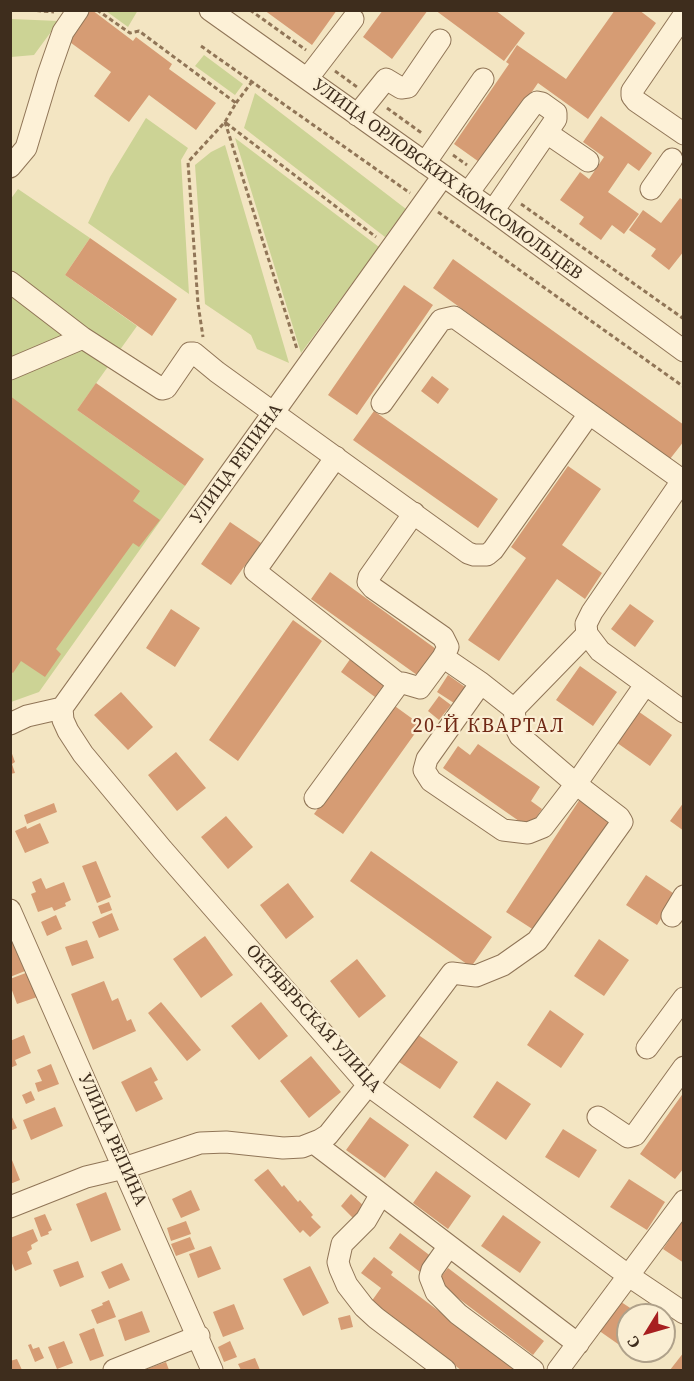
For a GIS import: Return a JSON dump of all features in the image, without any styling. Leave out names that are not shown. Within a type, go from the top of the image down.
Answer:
[{"type":"street","points":[[10,167],[26,148],[63,32],[78,10]]},
{"type":"street","name":"УЛИЦА ОРЛОВСКИХ КОМСОМОЛЬЦЕВ","points":[[210,10],[468,193],[684,351]]},
{"type":"street","points":[[684,15],[632,91],[632,96],[684,134]]},
{"type":"street","points":[[307,79],[353,19]]},
{"type":"street","points":[[357,115],[386,79],[401,88],[408,87],[440,40]]},
{"type":"street","points":[[425,163],[483,79]]},
{"type":"street","points":[[468,193],[532,106],[537,102],[542,103],[557,116],[493,211]]},
{"type":"street","points":[[547,133],[588,161]]},
{"type":"street","points":[[651,189],[680,156]]},
{"type":"street","name":"УЛИЦА РЕПИНА","points":[[62,708],[443,176]]},
{"type":"street","points":[[10,282],[83,338],[162,389],[166,388],[189,353],[194,353],[468,553],[487,555],[589,414]]},
{"type":"street","points":[[382,403],[441,320],[454,317],[683,479],[586,624],[587,634],[600,651],[645,686],[684,712]]},
{"type":"street","points":[[10,369],[83,338]]},
{"type":"street","points":[[336,457],[255,572],[399,684]]},
{"type":"street","points":[[315,798],[399,684],[403,682],[420,688],[448,647],[443,637],[373,588],[368,582],[369,577],[414,513]]},
{"type":"street","points":[[514,709],[587,634]]},
{"type":"street","points":[[10,1207],[86,1178],[200,1143],[226,1142],[283,1148],[302,1147],[314,1143],[328,1135],[452,973],[476,976],[503,966],[537,941],[620,826],[622,820],[520,736],[516,728],[514,709],[443,657]]},
{"type":"street","points":[[481,683],[427,759],[424,770],[431,781],[503,830],[528,833],[543,827],[645,686]]},
{"type":"street","points":[[10,724],[27,716],[62,708]]},
{"type":"street","name":"ОКТЯБРЬСКАЯ УЛИЦА","points":[[62,708],[63,720],[68,731],[83,754],[170,858],[368,1085],[629,1276],[684,1313]]},
{"type":"street","points":[[672,916],[684,896]]},
{"type":"street","name":"УЛИЦА РЕПИНА","points":[[10,910],[199,1336],[212,1371]]},
{"type":"street","points":[[647,1048],[684,998]]},
{"type":"street","points":[[598,1117],[628,1137],[635,1135],[684,1067]]},
{"type":"street","points":[[314,1143],[578,1344]]},
{"type":"street","points":[[381,1194],[366,1220],[342,1244],[338,1262],[340,1269],[347,1285],[363,1307],[445,1371]]},
{"type":"street","points":[[558,1371],[684,1201]]},
{"type":"street","points":[[449,1246],[432,1270],[430,1277],[436,1292],[458,1314],[533,1371]]},
{"type":"street","points":[[114,1371],[199,1336]]},
{"type":"path","points":[[98,10],[130,33],[139,31],[236,103]]},
{"type":"path","points":[[201,46],[684,387]]},
{"type":"path","points":[[207,363],[198,304],[188,162],[225,122],[251,82]]},
{"type":"path","points":[[225,122],[391,248]]},
{"type":"path","points":[[225,122],[303,371]]},
{"type":"green space","points":[[106,10],[138,10],[128,27],[106,11]]},
{"type":"green space","points":[[11,19],[59,21],[34,55],[11,57]]},
{"type":"green space","points":[[204,55],[243,84],[235,95],[195,66]]},
{"type":"green space","points":[[255,93],[406,209],[385,237],[244,128]]},
{"type":"green space","points":[[146,118],[188,148],[181,160],[189,294],[88,223],[110,177]]},
{"type":"green space","points":[[235,138],[379,247],[301,353]]},
{"type":"green space","points":[[225,145],[289,363],[257,349],[251,335],[205,304],[195,165],[211,152]]},
{"type":"green space","points":[[18,189],[90,238],[65,275],[137,326],[77,410],[185,486],[39,692],[11,702],[10,200]]},
{"type":"building","points":[[89,10],[133,41],[136,37],[172,64],[169,69],[216,103],[196,130],[149,95],[129,122],[94,96],[111,72],[67,40]]},
{"type":"building","points":[[264,10],[337,10],[312,45]]},
{"type":"building","points":[[383,10],[428,10],[392,59],[363,37]]},
{"type":"building","points":[[435,10],[495,10],[525,33],[504,61]]},
{"type":"building","points":[[615,10],[639,10],[656,23],[588,119],[538,83],[482,164],[454,144],[509,64],[506,62],[517,45],[566,79]]},
{"type":"building","points":[[601,116],[652,153],[639,171],[628,163],[608,192],[639,214],[624,234],[612,225],[601,240],[579,224],[584,217],[560,200],[580,172],[589,179],[604,157],[583,142]]},
{"type":"building","points":[[680,198],[684,201],[684,251],[669,270],[651,256],[656,249],[629,230],[643,210],[661,223]]},
{"type":"building","points":[[90,238],[177,299],[152,336],[65,275]]},
{"type":"building","points":[[453,259],[684,425],[684,441],[670,459],[433,288]]},
{"type":"building","points":[[404,285],[433,305],[357,415],[328,395]]},
{"type":"building","points":[[432,376],[449,389],[438,404],[421,391]]},
{"type":"building","points":[[96,383],[204,459],[185,486],[77,410]]},
{"type":"building","points":[[10,396],[140,491],[133,501],[160,520],[139,547],[133,543],[56,649],[61,654],[45,677],[21,661],[13,673],[10,671]]},
{"type":"building","points":[[374,411],[498,499],[478,528],[353,440]]},
{"type":"building","points":[[568,466],[601,489],[562,545],[602,573],[585,599],[557,579],[499,661],[468,640],[526,558],[511,547]]},
{"type":"building","points":[[230,522],[261,543],[231,585],[201,564]]},
{"type":"building","points":[[330,572],[436,649],[417,675],[311,599]]},
{"type":"building","points":[[630,604],[654,621],[635,647],[611,629]]},
{"type":"building","points":[[171,609],[200,628],[175,667],[146,648]]},
{"type":"building","points":[[293,620],[322,641],[238,761],[209,740]]},
{"type":"building","points":[[353,655],[388,680],[375,697],[341,672]]},
{"type":"building","points":[[580,666],[617,692],[593,726],[556,700]]},
{"type":"building","points":[[448,675],[465,687],[454,703],[437,692]]},
{"type":"building","points":[[121,692],[153,727],[128,750],[94,715]]},
{"type":"building","points":[[439,696],[451,705],[439,720],[428,711]]},
{"type":"building","points":[[392,704],[421,725],[343,834],[314,814]]},
{"type":"building","points":[[635,709],[672,735],[650,766],[613,740]]},
{"type":"building","points":[[478,744],[540,787],[531,801],[542,809],[529,828],[443,768],[458,746],[470,755]]},
{"type":"building","points":[[11,751],[15,762],[12,764],[15,773],[10,774]]},
{"type":"building","points":[[176,752],[206,788],[177,811],[148,775]]},
{"type":"building","points":[[580,799],[611,819],[537,932],[506,912]]},
{"type":"building","points":[[684,802],[684,831],[670,821]]},
{"type":"building","points":[[54,803],[57,812],[27,824],[24,815]]},
{"type":"building","points":[[226,816],[253,847],[228,869],[201,837]]},
{"type":"building","points":[[40,823],[49,843],[25,853],[15,831]]},
{"type":"building","points":[[371,851],[492,937],[471,967],[350,881]]},
{"type":"building","points":[[96,861],[111,897],[97,903],[82,866]]},
{"type":"building","points":[[646,875],[676,895],[657,925],[626,905]]},
{"type":"building","points":[[41,878],[46,889],[64,882],[71,900],[65,903],[66,906],[54,911],[52,907],[38,912],[31,894],[36,892],[32,882]]},
{"type":"building","points":[[288,883],[314,917],[286,939],[260,905]]},
{"type":"building","points":[[109,902],[112,910],[101,914],[98,906]]},
{"type":"building","points":[[112,913],[119,930],[99,938],[92,922]]},
{"type":"building","points":[[56,915],[62,929],[47,936],[41,922]]},
{"type":"building","points":[[205,936],[233,975],[201,998],[173,959]]},
{"type":"building","points":[[599,939],[629,960],[604,996],[574,976]]},
{"type":"building","points":[[87,940],[94,958],[72,966],[65,947]]},
{"type":"building","points":[[14,943],[25,971],[10,977],[10,944]]},
{"type":"building","points":[[357,959],[386,996],[359,1018],[330,981]]},
{"type":"building","points":[[31,971],[40,996],[17,1004],[10,979]]},
{"type":"building","points":[[104,981],[112,1001],[118,998],[127,1021],[131,1019],[136,1031],[93,1050],[71,994]]},
{"type":"building","points":[[161,1002],[201,1050],[187,1061],[148,1013]]},
{"type":"building","points":[[261,1002],[288,1036],[259,1060],[231,1026]]},
{"type":"building","points":[[550,1010],[584,1034],[561,1068],[527,1045]]},
{"type":"building","points":[[417,1034],[458,1062],[440,1089],[399,1062]]},
{"type":"building","points":[[24,1035],[31,1053],[15,1060],[17,1065],[10,1068],[10,1041]]},
{"type":"building","points":[[311,1056],[341,1092],[309,1118],[280,1081]]},
{"type":"building","points":[[51,1064],[59,1084],[38,1092],[35,1083],[42,1081],[37,1070]]},
{"type":"building","points":[[151,1067],[158,1080],[154,1082],[163,1099],[136,1112],[121,1082]]},
{"type":"building","points":[[497,1081],[531,1104],[506,1140],[473,1117]]},
{"type":"building","points":[[31,1091],[35,1100],[26,1104],[22,1095]]},
{"type":"building","points":[[684,1092],[684,1168],[675,1179],[640,1154]]},
{"type":"building","points":[[55,1107],[63,1126],[31,1140],[23,1120]]},
{"type":"building","points":[[10,1113],[17,1128],[10,1131]]},
{"type":"building","points":[[370,1117],[409,1145],[385,1178],[346,1150]]},
{"type":"building","points":[[563,1129],[597,1150],[579,1178],[545,1157]]},
{"type":"building","points":[[10,1155],[20,1180],[10,1184]]},
{"type":"building","points":[[268,1169],[282,1187],[284,1185],[298,1202],[300,1200],[321,1227],[310,1237],[303,1230],[300,1233],[254,1180]]},
{"type":"building","points":[[436,1171],[471,1196],[448,1229],[413,1203]]},
{"type":"building","points":[[629,1179],[665,1202],[647,1230],[610,1207]]},
{"type":"building","points":[[191,1190],[200,1210],[181,1218],[172,1199]]},
{"type":"building","points":[[106,1192],[121,1230],[91,1242],[76,1204]]},
{"type":"building","points":[[351,1194],[367,1209],[356,1221],[341,1206]]},
{"type":"building","points":[[45,1214],[52,1230],[41,1237],[34,1218]]},
{"type":"building","points":[[503,1215],[541,1242],[520,1273],[481,1246]]},
{"type":"building","points":[[684,1218],[684,1263],[663,1249]]},
{"type":"building","points":[[186,1221],[191,1234],[171,1241],[167,1228]]},
{"type":"building","points":[[33,1229],[38,1241],[31,1245],[32,1249],[27,1252],[32,1264],[15,1271],[10,1258],[10,1238]]},
{"type":"building","points":[[400,1233],[432,1257],[420,1272],[389,1248]]},
{"type":"building","points":[[190,1237],[195,1249],[176,1256],[171,1244]]},
{"type":"building","points":[[211,1246],[221,1269],[198,1278],[189,1254]]},
{"type":"building","points":[[374,1257],[393,1272],[391,1275],[517,1370],[461,1370],[371,1302],[381,1288],[361,1273]]},
{"type":"building","points":[[78,1261],[84,1277],[60,1287],[53,1270]]},
{"type":"building","points":[[122,1263],[130,1280],[109,1289],[101,1272]]},
{"type":"building","points":[[310,1266],[329,1303],[303,1316],[283,1279]]},
{"type":"building","points":[[448,1268],[544,1341],[533,1355],[437,1282]]},
{"type":"building","points":[[109,1300],[116,1317],[97,1324],[91,1310]]},
{"type":"building","points":[[616,1303],[616,1343],[598,1330]]},
{"type":"building","points":[[234,1304],[244,1329],[223,1337],[213,1312]]},
{"type":"building","points":[[142,1311],[150,1332],[125,1341],[118,1320]]},
{"type":"building","points":[[350,1315],[353,1327],[341,1330],[338,1318]]},
{"type":"building","points":[[94,1328],[104,1356],[90,1361],[79,1334]]},
{"type":"building","points":[[64,1341],[73,1363],[57,1369],[48,1347]]},
{"type":"building","points":[[230,1341],[237,1357],[224,1362],[218,1347]]},
{"type":"building","points":[[31,1344],[33,1349],[39,1347],[44,1358],[35,1362],[28,1345]]},
{"type":"building","points":[[684,1352],[684,1370],[670,1370]]},
{"type":"building","points":[[255,1358],[260,1370],[241,1370],[238,1364]]},
{"type":"building","points":[[17,1359],[22,1370],[10,1370],[10,1361]]},
{"type":"building","points":[[166,1362],[169,1370],[144,1370]]},
{"type":"district","name":"20-Й КВАРТАЛ","points":[[489,727]]}]
